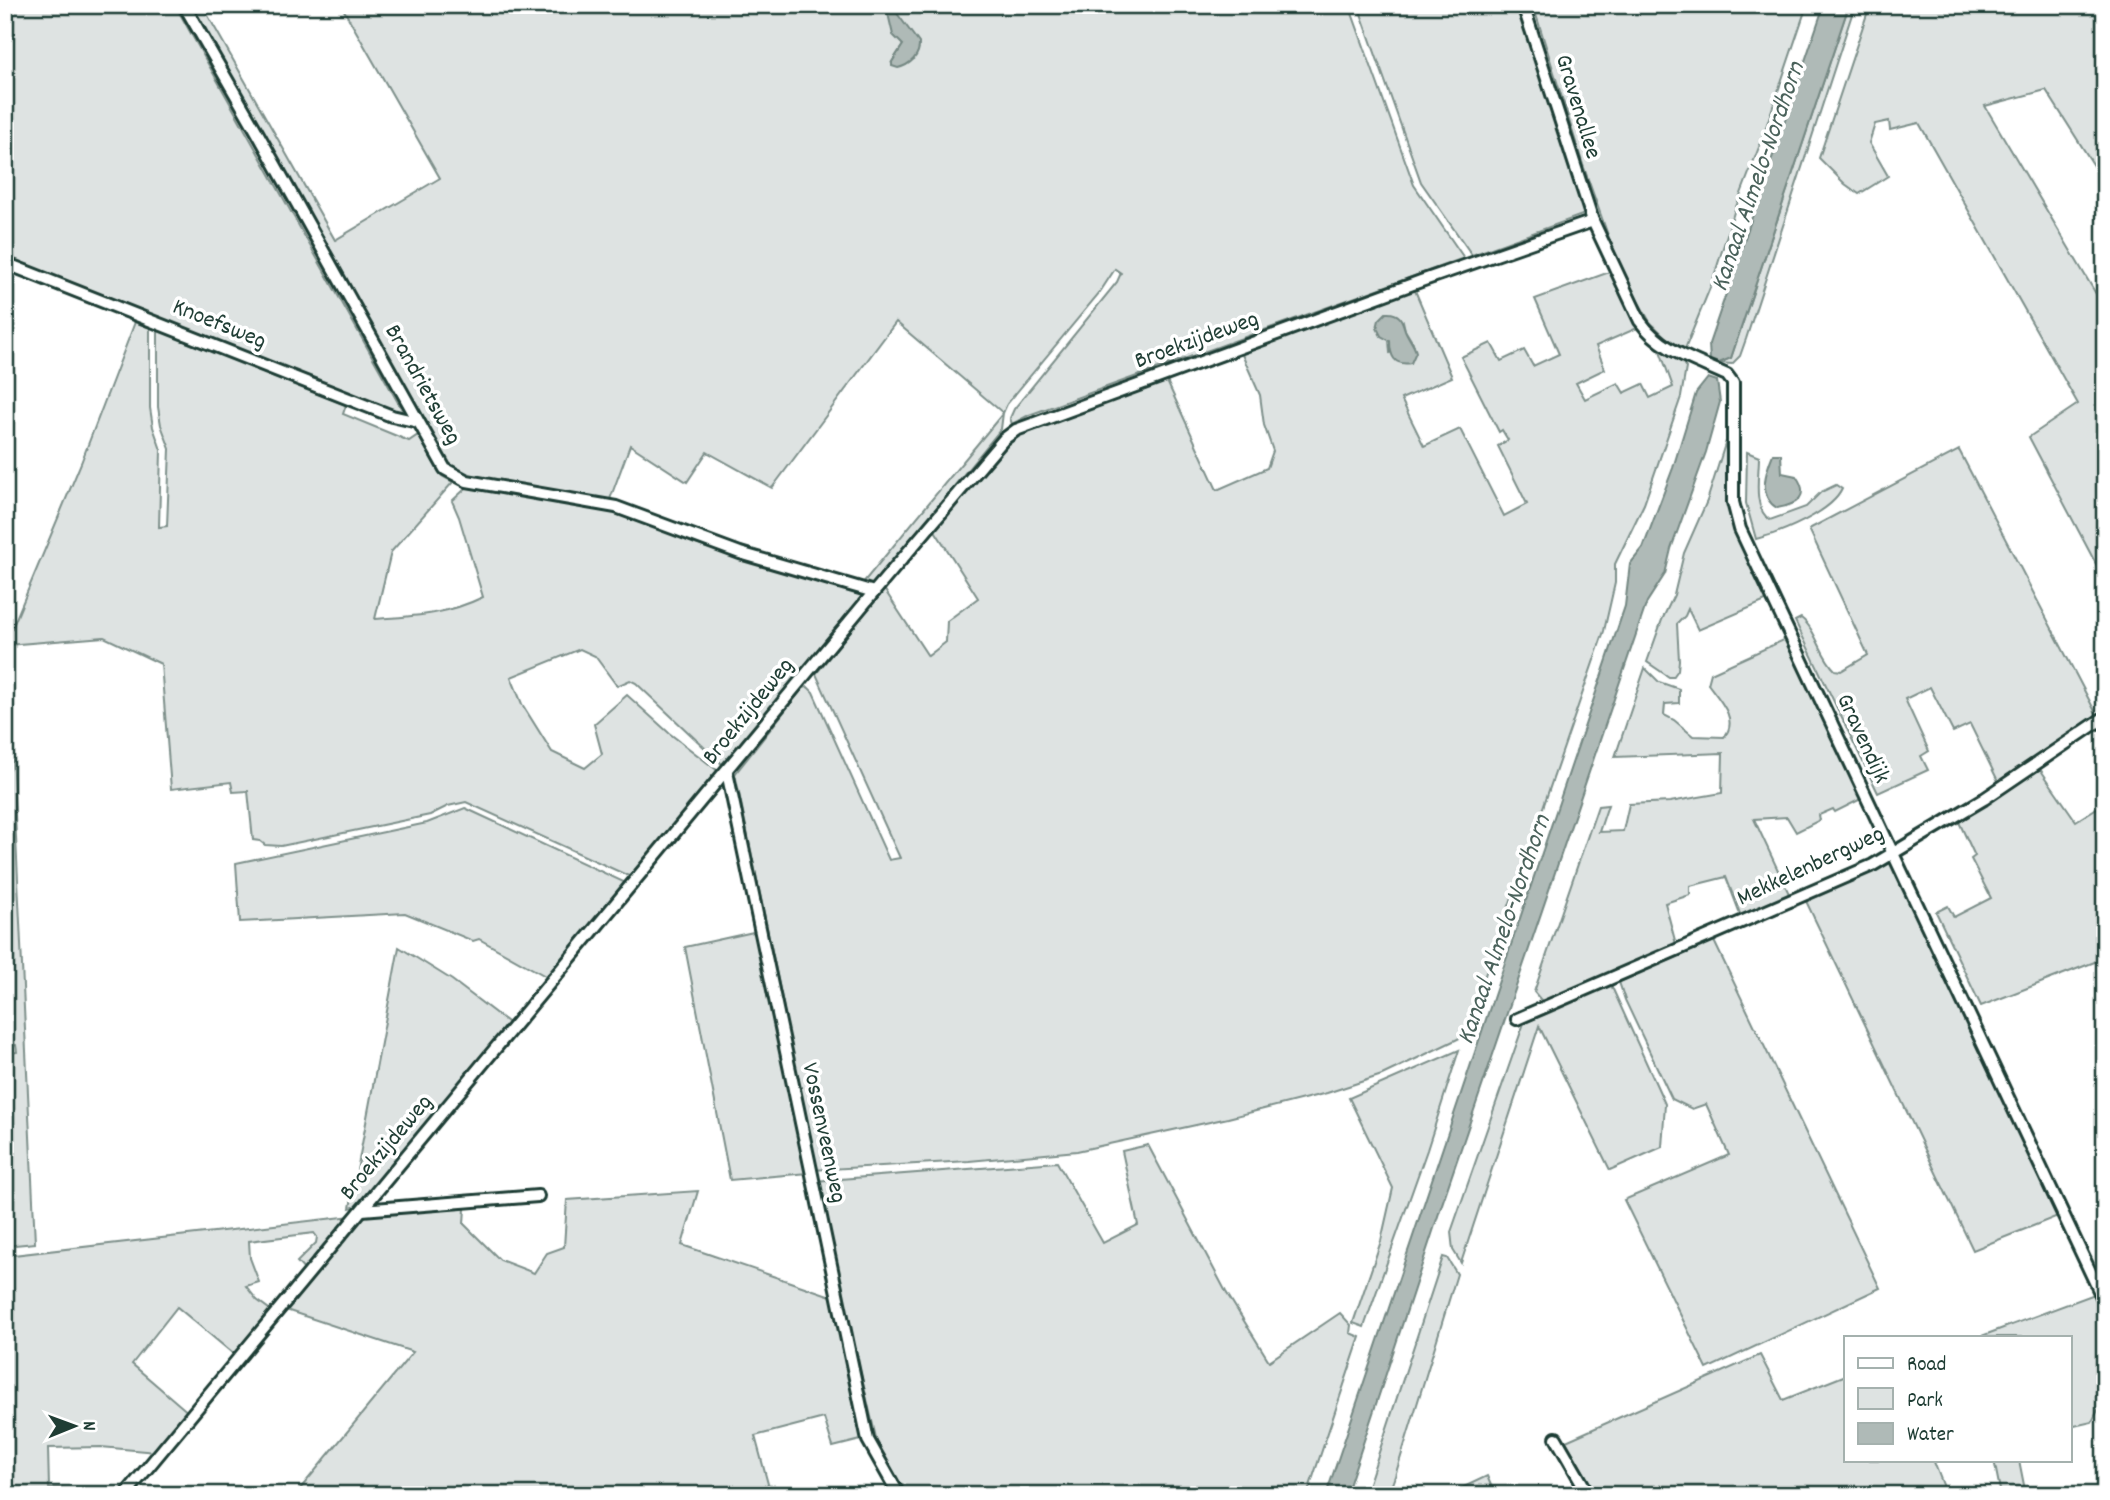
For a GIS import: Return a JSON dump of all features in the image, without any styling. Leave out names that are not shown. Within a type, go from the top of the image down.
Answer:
[{"type":"street","name":"Brandrietsweg","points":[[184,5],[445,469],[467,481],[615,506],[740,553],[874,592]]},
{"type":"street","name":"Gravenallee","points":[[1523,5],[1593,221]]},
{"type":"street","name":"Broekzijdeweg","points":[[125,1495],[1004,439],[1016,430],[1421,281],[1593,221]]},
{"type":"street","name":"Gravendijk","points":[[1593,221],[1647,331],[1663,346],[1727,375],[1733,383],[1733,502],[1736,517],[2105,1303]]},
{"type":"street","name":"Knoefsweg","points":[[5,262],[392,416],[418,422]]},
{"type":"street","name":"Mekkelenbergweg","points":[[1517,1019],[1893,854],[1984,799],[2105,717]]},
{"type":"street","name":"Vossenveenweg","points":[[727,772],[868,1440],[899,1495]]},
{"type":"street","points":[[362,1210],[538,1196]]},
{"type":"street","points":[[1556,1438],[1589,1495]]},
{"type":"green space","points":[[5,5],[175,5],[405,415],[5,259]]},
{"type":"green space","points":[[202,5],[335,240],[440,178],[341,5],[886,5],[903,45],[892,62],[914,59],[889,5],[1349,5],[1414,185],[1464,258],[1029,415],[1012,424],[1010,418],[1014,409],[1117,282],[1121,273],[1115,269],[1100,292],[1007,404],[1003,413],[896,322],[772,488],[707,452],[687,482],[630,445],[609,502],[484,481],[448,469],[191,8]]},
{"type":"green space","points":[[1358,5],[1517,5],[1585,214],[1472,255],[1421,182]]},
{"type":"green space","points":[[1533,5],[1807,5],[1761,142],[1734,212],[1712,283],[1683,354],[1650,322],[1629,285],[1583,165]]},
{"type":"green space","points":[[1849,5],[1855,5],[1740,356],[1732,364],[1719,363],[1731,358]]},
{"type":"green space","points":[[1870,5],[2105,5],[2105,183],[2046,90],[1985,106],[2105,309],[2105,581],[2029,437],[2078,404],[1919,123],[1890,130],[1889,121],[1875,124],[1869,143],[1888,176],[1859,194],[1819,158]]},
{"type":"green space","points":[[1615,270],[1642,326],[1596,346],[1605,369],[1576,383],[1585,399],[1618,383],[1624,393],[1643,384],[1650,398],[1673,387],[1659,348],[1683,363],[1686,368],[1681,397],[1644,504],[1615,564],[1615,583],[1604,631],[1464,1036],[1382,1075],[1327,1093],[1077,1151],[969,1161],[812,1170],[783,1004],[735,774],[803,688],[808,687],[813,692],[889,860],[900,858],[816,674],[884,589],[928,656],[946,642],[947,621],[978,598],[934,529],[1001,446],[1034,424],[1165,377],[1217,490],[1267,468],[1273,451],[1264,425],[1260,395],[1240,350],[1414,288],[1452,377],[1401,399],[1424,446],[1460,429],[1504,516],[1527,504],[1498,446],[1508,440],[1502,430],[1499,432],[1461,357],[1491,343],[1501,361],[1524,350],[1533,366],[1559,354],[1535,299]],"holes":[[[1403,321],[1414,345],[1390,353],[1389,340]]]},
{"type":"green space","points":[[135,322],[150,328],[150,408],[161,450],[159,527],[167,526],[170,449],[158,407],[158,330],[346,405],[343,414],[409,441],[418,435],[442,476],[453,482],[391,552],[375,619],[443,611],[483,597],[452,501],[465,489],[463,486],[629,516],[695,544],[830,586],[856,590],[863,598],[723,765],[636,683],[630,680],[617,686],[595,656],[580,649],[511,677],[522,704],[552,752],[585,768],[602,754],[594,724],[627,695],[721,775],[633,878],[466,802],[448,806],[430,815],[281,846],[265,845],[253,840],[248,791],[233,792],[231,782],[171,789],[161,664],[104,637],[7,645],[35,1243],[5,1246],[5,1054],[17,1052],[16,1045],[5,1046],[5,874],[8,874],[8,866],[5,866],[5,645],[81,463]]},
{"type":"green space","points":[[1003,413],[1001,429],[878,579],[871,585],[862,584]]},
{"type":"green space","points":[[1732,422],[1733,517],[1768,600],[1698,630],[1688,609],[1677,624],[1678,670],[1673,677],[1669,677],[1647,662],[1674,595],[1684,553],[1707,501]]},
{"type":"green space","points":[[1959,450],[2098,717],[1999,783],[1970,724],[1953,732],[1930,687],[1905,699],[1929,751],[1921,756],[1928,770],[1878,793],[1795,621],[1801,618],[1806,623],[1835,670],[1841,671],[1868,655],[1809,529]]},
{"type":"green space","points":[[1747,452],[1759,457],[1759,500],[1764,515],[1770,520],[1806,507],[1821,492],[1836,485],[1842,489],[1828,506],[1817,513],[1792,527],[1756,539],[1746,503]]},
{"type":"green space","points":[[1786,639],[1863,798],[1835,812],[1833,809],[1819,815],[1820,820],[1796,832],[1787,817],[1754,819],[1791,898],[1742,919],[1726,877],[1690,886],[1690,895],[1665,903],[1677,948],[1545,1005],[1534,992],[1598,806],[1608,805],[1599,832],[1623,831],[1629,804],[1670,802],[1722,793],[1723,753],[1615,757],[1645,668],[1659,682],[1679,689],[1679,703],[1665,704],[1664,715],[1693,736],[1724,737],[1730,724],[1729,716],[1708,684],[1711,673]]},
{"type":"green space","points":[[2040,769],[2076,821],[2105,803],[2105,958],[1981,1006],[1936,912],[1948,906],[1954,917],[1991,898],[1971,859],[1975,856],[1959,822]]},
{"type":"green space","points":[[465,808],[628,884],[549,978],[479,939],[473,941],[405,913],[240,922],[236,863],[427,823]]},
{"type":"green space","points":[[1891,859],[2063,1214],[1973,1250],[1805,899]]},
{"type":"green space","points":[[758,931],[808,1173],[730,1180],[685,947]]},
{"type":"green space","points":[[1714,941],[1880,1288],[1707,1369],[1624,1200],[1729,1155],[1706,1104],[1692,1109],[1672,1099],[1619,982]]},
{"type":"green space","points":[[399,947],[452,980],[511,1025],[362,1205],[350,1208]]},
{"type":"green space","points":[[1611,985],[1665,1104],[1662,1147],[1610,1170],[1539,1026],[1461,1263],[1453,1250],[1451,1232],[1524,1023]]},
{"type":"green space","points":[[1459,1050],[1427,1150],[1364,1327],[1353,1323],[1381,1241],[1393,1188],[1349,1098]]},
{"type":"green space","points":[[1148,1145],[1226,1292],[1269,1361],[1340,1313],[1351,1325],[1350,1333],[1360,1337],[1307,1495],[906,1495],[877,1442],[815,1181],[1057,1162],[1103,1243],[1138,1225],[1122,1151]]},
{"type":"green space","points":[[698,1191],[682,1245],[834,1297],[865,1439],[833,1447],[824,1418],[755,1436],[771,1495],[295,1495],[413,1352],[286,1310],[364,1216],[465,1208],[464,1224],[500,1260],[534,1273],[547,1253],[564,1247],[567,1200]]},
{"type":"green space","points":[[352,1216],[306,1272],[297,1262],[316,1243],[317,1237],[314,1233],[249,1241],[250,1258],[259,1282],[246,1286],[257,1300],[273,1312],[237,1357],[177,1307],[132,1364],[189,1413],[156,1452],[101,1447],[48,1448],[49,1488],[64,1488],[73,1495],[5,1495],[5,1256]]},
{"type":"green space","points":[[1443,1257],[1447,1258],[1457,1274],[1395,1476],[1388,1495],[1365,1495]]},
{"type":"green space","points":[[2100,1292],[2105,1302],[2105,1409],[2098,1410],[2092,1422],[2072,1427],[2072,1336],[1982,1336]]},
{"type":"green space","points":[[1760,1355],[1783,1400],[1844,1376],[1844,1462],[1934,1462],[1947,1495],[1597,1495],[1566,1441]]},
{"type":"green space","points":[[1994,1462],[2019,1462],[2026,1495],[2001,1495]]},
{"type":"green space","points":[[1487,1476],[1495,1495],[1447,1495]]},
{"type":"water","points":[[886,5],[893,8],[919,43],[918,52],[913,59],[898,68],[892,66],[892,62],[903,45],[893,35]]},
{"type":"water","points":[[1824,5],[1849,5],[1731,358],[1719,363],[1710,360],[1709,344]]},
{"type":"water","points":[[1386,313],[1397,315],[1414,346],[1416,352],[1411,363],[1405,364],[1394,359],[1390,341],[1381,336],[1377,328],[1379,320]]},
{"type":"water","points":[[1708,378],[1717,381],[1720,402],[1665,574],[1647,602],[1346,1495],[1326,1495],[1625,606],[1630,564],[1643,548],[1673,468],[1696,393]]},
{"type":"water","points":[[1773,454],[1781,454],[1782,473],[1796,476],[1802,489],[1799,499],[1790,505],[1777,508],[1767,497],[1765,490],[1766,475]]},
{"type":"water label","name":"Kanaal Almelo-Nordhorn","points":[[1759,177]]},
{"type":"water label","name":"Kanaal Almelo-Nordhorn","points":[[1505,930]]}]
